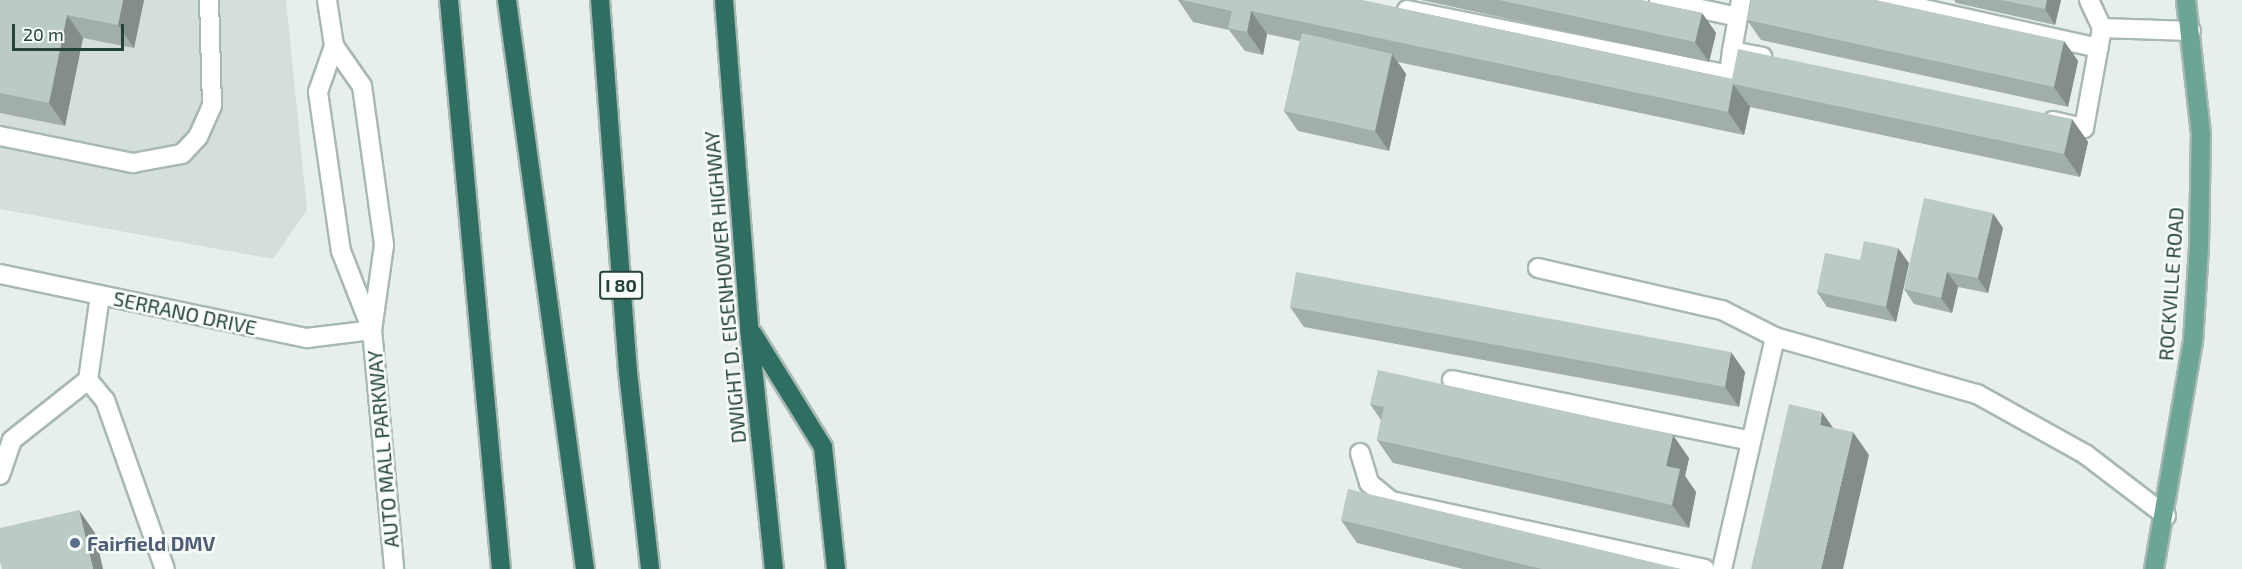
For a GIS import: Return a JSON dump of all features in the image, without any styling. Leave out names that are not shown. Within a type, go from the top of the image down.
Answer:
[{"type":"highway","points":[[449,0],[501,569]]},
{"type":"highway","points":[[507,0],[585,569]]},
{"type":"highway","name":"I 80","points":[[600,0],[628,372],[650,569]]},
{"type":"highway","name":"DWIGHT D. EISENHOWER HIGHWAY","points":[[724,0],[749,328],[774,569]]},
{"type":"highway","points":[[749,328],[823,447],[836,569]]},
{"type":"main road","name":"ROCKVILLE ROAD","points":[[2154,569],[2166,516],[2193,342],[2199,246],[2201,134],[2186,0]]},
{"type":"street","points":[[0,136],[133,163],[182,154],[198,137],[212,106],[209,0]]},
{"type":"street","name":"AUTO MALL PARKWAY","points":[[327,0],[333,46],[318,92],[341,251],[372,330]]},
{"type":"street","points":[[1391,7],[1729,75],[1740,8],[1659,0]]},
{"type":"street","points":[[1884,0],[2099,48]]},
{"type":"street","points":[[2037,117],[2084,128],[2102,28],[2089,0]]},
{"type":"street","points":[[2102,28],[2191,31]]},
{"type":"street","name":"AUTO MALL PARKWAY","points":[[333,46],[362,86],[382,234],[372,330],[394,569]]},
{"type":"street","points":[[1732,51],[1779,61]]},
{"type":"street","points":[[1538,268],[1722,310],[1775,337],[1977,394],[2085,454],[2166,516]]},
{"type":"street","name":"SERRANO DRIVE","points":[[0,274],[307,338],[372,330]]},
{"type":"street","points":[[0,475],[12,440],[88,380],[100,295]]},
{"type":"street","points":[[1722,569],[1775,337]]},
{"type":"street","points":[[88,380],[105,400],[165,569]]},
{"type":"street","points":[[1452,380],[1751,441]]},
{"type":"street","points":[[1360,453],[1369,483],[1391,501],[1705,569]]},
{"type":"shaded area","points":[[0,0],[286,0],[307,210],[273,259],[0,209]]},
{"type":"building","points":[[0,0],[123,0],[118,25],[67,15],[49,103],[0,93]]},
{"type":"building","points":[[1182,0],[1361,0],[1732,79],[1738,49],[2072,119],[2064,154],[1733,84],[1728,112],[1251,11],[1247,32],[1228,28],[1232,11]]},
{"type":"building","points":[[1499,0],[1640,0],[1702,13],[1695,42]]},
{"type":"building","points":[[1751,0],[1876,0],[2064,41],[2054,87],[1747,20]]},
{"type":"building","points":[[2001,0],[2047,0],[2045,9]]},
{"type":"building","points":[[1302,33],[1392,54],[1375,131],[1284,111]]},
{"type":"building","points":[[1924,198],[1993,213],[1978,278],[1947,272],[1941,298],[1904,289]]},
{"type":"building","points":[[1864,241],[1898,248],[1886,307],[1817,292],[1825,253],[1860,260]]},
{"type":"building","points":[[1296,272],[1731,352],[1725,387],[1290,307]]},
{"type":"building","points":[[1378,370],[1673,435],[1666,466],[1680,469],[1672,505],[1377,440],[1384,407],[1370,404]]},
{"type":"building","points":[[1789,404],[1822,412],[1820,425],[1853,432],[1821,569],[1751,569]]},
{"type":"building","points":[[1348,489],[1681,569],[1542,569],[1341,520]]},
{"type":"building","points":[[79,510],[93,569],[2,569],[0,528]]},
{"type":"place","name":"Fairfield DMV","points":[[75,543]]}]
